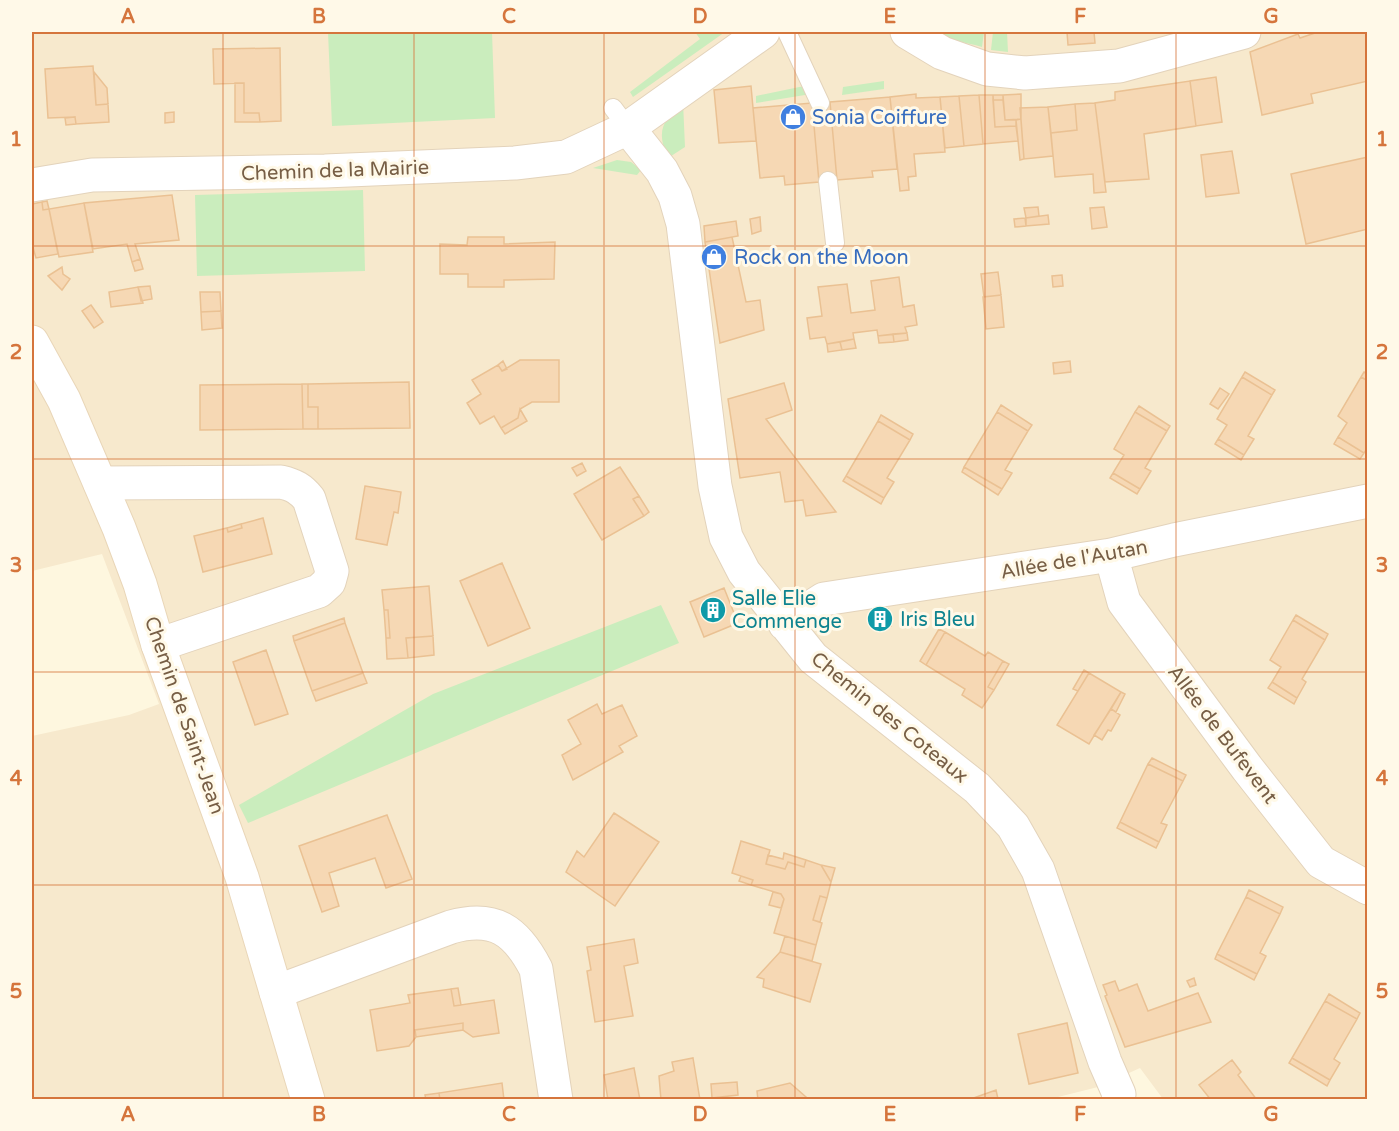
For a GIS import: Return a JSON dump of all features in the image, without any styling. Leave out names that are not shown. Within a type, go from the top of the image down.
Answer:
[{"type":"street","name":"Chemin de la Mairie","points":[[33,186],[92,175],[325,171],[515,163],[566,157],[620,118],[763,32]]},
{"type":"street","points":[[907,32],[942,53],[987,69],[1025,73],[1119,66],[1244,32]]},
{"type":"street","name":"Chemin des Coteaux","points":[[620,118],[662,171],[675,196],[683,224],[715,486],[726,537],[744,572],[813,658],[977,788],[1013,826],[1038,870],[1105,1062],[1119,1094],[1118,1100]]},
{"type":"street","name":"Chemin de Saint-Jean","points":[[32,342],[63,400],[100,483],[140,584],[158,645],[242,877],[308,1100]]},
{"type":"street","points":[[100,483],[281,482],[302,490],[309,499],[332,571],[329,582],[319,591],[158,645]]},
{"type":"street","name":"Allée de l'Autan","points":[[785,624],[824,599],[1111,555],[1368,501]]},
{"type":"street","name":"Allée de Bufevent","points":[[1111,555],[1124,602],[1247,768],[1321,862],[1368,888]]},
{"type":"street","points":[[276,992],[451,927],[468,923],[487,923],[502,928],[527,952],[536,969],[556,1100]]},
{"type":"lane","points":[[788,32],[820,103]]},
{"type":"lane","points":[[828,181],[835,243]]},
{"type":"shaded area","points":[[32,32],[1367,32],[1367,1099],[1163,1099],[1140,1068],[1098,1087],[1046,1100],[32,1099],[32,736],[129,715],[159,704],[102,554],[32,571]]},
{"type":"green space","points":[[328,32],[492,32],[495,118],[332,126]]},
{"type":"green space","points":[[695,32],[725,32],[633,97],[630,92],[700,39]]},
{"type":"green space","points":[[938,32],[984,32],[982,47],[954,40]]},
{"type":"green space","points":[[993,32],[1007,32],[1008,52],[991,50]]},
{"type":"green space","points":[[884,81],[884,89],[842,95],[843,87]]},
{"type":"green space","points":[[809,85],[811,94],[756,103],[756,96]]},
{"type":"green space","points":[[683,102],[685,147],[668,158],[662,141],[663,127],[670,115]]},
{"type":"green space","points":[[617,160],[631,162],[641,170],[637,175],[593,168]]},
{"type":"green space","points":[[363,190],[365,271],[197,276],[195,195]]},
{"type":"green space","points":[[661,605],[679,643],[248,823],[239,805],[433,694]]},
{"type":"building","points":[[1067,32],[1094,32],[1095,43],[1068,45]]},
{"type":"building","points":[[1318,32],[1368,32],[1368,81],[1311,94],[1313,103],[1262,115],[1250,52],[1298,34],[1300,38]]},
{"type":"building","points":[[280,48],[281,121],[260,122],[259,113],[244,113],[244,83],[214,84],[213,49]]},
{"type":"building","points":[[93,66],[96,105],[108,104],[109,122],[76,124],[75,117],[48,118],[45,69]]},
{"type":"building","points":[[94,72],[107,88],[108,104],[96,105]]},
{"type":"building","points":[[1216,77],[1222,122],[1196,126],[1190,81]]},
{"type":"building","points":[[1190,81],[1196,126],[1144,134],[1149,179],[1105,182],[1095,103],[1115,100],[1115,92]]},
{"type":"building","points":[[235,83],[244,83],[244,113],[259,113],[260,122],[235,122]]},
{"type":"building","points":[[751,86],[756,141],[719,143],[714,90]]},
{"type":"building","points":[[916,94],[916,98],[940,97],[945,152],[914,154],[916,176],[908,177],[909,190],[900,191],[890,97]]},
{"type":"building","points":[[1021,94],[1021,119],[1005,120],[1003,95]]},
{"type":"building","points":[[979,95],[983,144],[964,146],[959,96]]},
{"type":"building","points":[[979,95],[993,95],[995,127],[1016,126],[1018,141],[983,144]]},
{"type":"building","points":[[993,95],[1003,95],[1003,100],[993,100]]},
{"type":"building","points":[[959,96],[964,146],[945,148],[940,97]]},
{"type":"building","points":[[890,97],[897,169],[872,171],[873,177],[837,180],[830,102]]},
{"type":"building","points":[[993,100],[1003,100],[1005,120],[1016,120],[1016,126],[995,127]]},
{"type":"building","points":[[830,102],[837,180],[819,182],[812,103]]},
{"type":"building","points":[[812,103],[819,182],[785,185],[784,176],[760,178],[753,108]]},
{"type":"building","points":[[1095,103],[1106,192],[1094,193],[1093,174],[1055,177],[1051,133],[1077,130],[1075,104]]},
{"type":"building","points":[[1075,104],[1077,130],[1051,133],[1048,107]]},
{"type":"building","points":[[1048,107],[1053,156],[1024,159],[1020,108]]},
{"type":"building","points":[[174,112],[174,122],[165,123],[165,113]]},
{"type":"building","points":[[75,117],[76,124],[66,125],[65,118]]},
{"type":"building","points":[[1021,119],[1024,159],[1020,160],[1016,120]]},
{"type":"building","points":[[1232,151],[1239,193],[1206,197],[1201,155]]},
{"type":"building","points":[[1368,157],[1368,229],[1306,244],[1291,174]]},
{"type":"building","points":[[172,195],[179,240],[135,244],[140,259],[132,262],[127,244],[93,249],[84,203]]},
{"type":"building","points":[[47,201],[49,209],[43,210],[42,202]]},
{"type":"building","points":[[42,202],[43,210],[49,209],[58,254],[36,258],[32,244],[32,204]]},
{"type":"building","points":[[84,203],[93,252],[59,257],[49,209]]},
{"type":"building","points":[[1038,207],[1039,216],[1026,218],[1024,208]]},
{"type":"building","points":[[1104,207],[1107,227],[1092,229],[1090,208]]},
{"type":"building","points":[[1048,215],[1049,224],[1026,226],[1026,218]]},
{"type":"building","points":[[760,217],[761,231],[752,234],[750,219]]},
{"type":"building","points":[[1025,218],[1026,226],[1015,227],[1014,219]]},
{"type":"building","points":[[736,221],[738,236],[705,242],[704,226]]},
{"type":"building","points":[[468,237],[504,237],[504,244],[555,242],[554,279],[504,280],[504,287],[468,287],[468,274],[440,274],[440,244],[467,245]]},
{"type":"building","points":[[732,237],[746,302],[760,300],[764,330],[720,343],[705,242]]},
{"type":"building","points":[[140,259],[143,269],[135,271],[132,262]]},
{"type":"building","points":[[62,267],[63,274],[70,279],[62,290],[48,276]]},
{"type":"building","points":[[998,272],[1001,295],[984,297],[981,274]]},
{"type":"building","points":[[1062,275],[1063,286],[1053,287],[1052,276]]},
{"type":"building","points":[[899,277],[903,307],[914,305],[917,325],[905,327],[907,333],[878,336],[877,330],[853,333],[854,339],[827,344],[825,337],[810,339],[807,318],[822,316],[818,287],[847,284],[851,313],[875,310],[871,281]]},
{"type":"building","points":[[150,286],[152,299],[141,301],[138,287]]},
{"type":"building","points":[[138,287],[143,303],[111,307],[109,292]]},
{"type":"building","points":[[200,292],[220,292],[221,311],[201,312]]},
{"type":"building","points":[[1001,295],[1004,327],[986,329],[983,297]]},
{"type":"building","points":[[91,305],[103,322],[94,328],[82,311]]},
{"type":"building","points":[[221,311],[222,328],[202,330],[201,312]]},
{"type":"building","points":[[907,333],[908,340],[894,342],[893,334]]},
{"type":"building","points":[[893,334],[894,342],[879,343],[878,336]]},
{"type":"building","points":[[854,339],[856,348],[842,350],[840,342]]},
{"type":"building","points":[[840,342],[842,350],[828,352],[827,344]]},
{"type":"building","points":[[520,360],[559,360],[559,402],[532,402],[520,409],[518,418],[501,428],[494,416],[480,424],[467,403],[481,394],[472,380],[498,365],[502,371]]},
{"type":"building","points":[[503,361],[507,369],[502,371],[498,365]]},
{"type":"building","points":[[1070,361],[1071,372],[1054,374],[1053,363]]},
{"type":"building","points":[[1245,372],[1275,390],[1272,395],[1242,377]]},
{"type":"building","points":[[1364,372],[1368,374],[1368,381],[1361,377]]},
{"type":"building","points":[[1242,377],[1272,395],[1248,436],[1254,439],[1244,455],[1218,439],[1227,425],[1217,419]]},
{"type":"building","points":[[1361,377],[1368,381],[1368,447],[1364,453],[1338,437],[1347,423],[1338,416]]},
{"type":"building","points":[[409,382],[410,428],[318,429],[318,407],[308,407],[308,384]]},
{"type":"building","points":[[784,383],[792,410],[766,419],[836,512],[806,516],[803,500],[785,502],[780,472],[740,478],[728,399]]},
{"type":"building","points":[[302,384],[303,429],[200,430],[200,385]]},
{"type":"building","points":[[302,384],[308,384],[308,407],[318,407],[318,429],[303,429]]},
{"type":"building","points":[[1220,388],[1229,394],[1218,409],[1210,404]]},
{"type":"building","points":[[1001,405],[1032,425],[1028,431],[997,412]]},
{"type":"building","points":[[1139,406],[1170,426],[1167,431],[1135,412]]},
{"type":"building","points":[[520,409],[527,421],[505,434],[501,428],[518,418]]},
{"type":"building","points":[[997,412],[1028,431],[1005,470],[1012,473],[1002,489],[964,467]]},
{"type":"building","points":[[1135,412],[1167,431],[1145,468],[1151,471],[1140,489],[1113,473],[1124,455],[1114,449]]},
{"type":"building","points":[[881,415],[913,434],[910,440],[878,421]]},
{"type":"building","points":[[878,421],[910,440],[887,478],[894,482],[884,498],[846,476]]},
{"type":"building","points":[[1338,437],[1364,453],[1360,459],[1334,444]]},
{"type":"building","points":[[1218,439],[1244,455],[1241,460],[1215,444]]},
{"type":"building","points":[[582,463],[586,471],[577,476],[572,468]]},
{"type":"building","points":[[620,467],[639,496],[633,499],[644,516],[602,540],[574,494]]},
{"type":"building","points":[[964,467],[1002,489],[998,495],[962,472]]},
{"type":"building","points":[[1113,473],[1140,489],[1137,494],[1110,478]]},
{"type":"building","points":[[846,476],[884,498],[881,504],[843,481]]},
{"type":"building","points":[[365,486],[401,492],[398,513],[394,512],[387,545],[356,539]]},
{"type":"building","points":[[639,496],[649,512],[644,516],[633,499]]},
{"type":"building","points":[[263,518],[272,554],[203,572],[194,536],[227,528],[228,532],[242,528],[241,524]]},
{"type":"building","points":[[241,524],[242,528],[228,532],[227,528]]},
{"type":"building","points":[[502,563],[530,628],[488,646],[460,581]]},
{"type":"building","points":[[429,586],[433,636],[406,638],[408,658],[387,659],[386,638],[390,638],[388,610],[384,610],[382,590]]},
{"type":"building","name":"Salle Elie Commenge","points":[[724,588],[738,623],[704,637],[690,602]]},
{"type":"building","name":"Iris Bleu","points":[[888,609],[891,626],[872,628],[870,612]]},
{"type":"building","points":[[384,610],[388,610],[390,638],[386,638]]},
{"type":"building","points":[[1296,615],[1328,634],[1325,640],[1293,620]]},
{"type":"building","points":[[344,618],[345,623],[294,641],[293,636]]},
{"type":"building","points":[[1293,620],[1325,640],[1302,679],[1306,682],[1297,698],[1272,682],[1281,667],[1270,660]]},
{"type":"building","points":[[345,623],[363,673],[312,691],[294,641]]},
{"type":"building","points":[[939,629],[945,632],[926,665],[920,661]]},
{"type":"building","points":[[945,632],[985,656],[988,652],[1003,661],[988,687],[994,690],[982,708],[962,695],[965,689],[926,665]]},
{"type":"building","points":[[433,636],[434,655],[408,658],[406,638]]},
{"type":"building","points":[[266,650],[288,714],[255,725],[233,662]]},
{"type":"building","points":[[1003,661],[1009,664],[994,690],[988,687]]},
{"type":"building","points":[[1084,670],[1089,673],[1078,691],[1073,689]]},
{"type":"building","points":[[363,673],[367,683],[316,701],[312,691]]},
{"type":"building","points":[[1089,673],[1121,692],[1089,744],[1057,725]]},
{"type":"building","points":[[1272,682],[1297,698],[1294,704],[1268,688]]},
{"type":"building","points":[[1121,692],[1125,694],[1116,712],[1111,709]]},
{"type":"building","points":[[597,704],[602,714],[622,705],[637,736],[619,746],[623,752],[573,780],[562,755],[581,744],[568,720]]},
{"type":"building","points":[[1111,709],[1120,715],[1111,731],[1108,730],[1102,740],[1094,735]]},
{"type":"building","points":[[1152,758],[1186,775],[1183,781],[1148,764]]},
{"type":"building","points":[[1148,764],[1183,781],[1161,823],[1167,825],[1159,842],[1120,822]]},
{"type":"building","points":[[614,813],[659,842],[615,906],[566,872],[577,851],[584,857]]},
{"type":"building","points":[[387,815],[412,879],[386,888],[375,858],[329,873],[339,906],[322,912],[299,846]]},
{"type":"building","points":[[1120,822],[1159,842],[1156,848],[1117,828]]},
{"type":"building","points":[[741,841],[770,850],[766,864],[785,869],[788,862],[804,867],[806,860],[821,865],[831,882],[827,898],[820,896],[813,920],[822,923],[816,945],[774,933],[784,899],[781,894],[751,885],[753,880],[732,873]]},
{"type":"building","points":[[784,853],[806,860],[804,867],[788,862],[785,869],[766,864],[768,855],[783,859]]},
{"type":"building","points":[[821,865],[835,868],[831,882]]},
{"type":"building","points":[[741,876],[753,880],[751,885],[739,881]]},
{"type":"building","points":[[1249,890],[1283,907],[1280,914],[1246,897]]},
{"type":"building","points":[[773,892],[781,894],[784,899],[781,908],[769,905]]},
{"type":"building","points":[[820,896],[827,898],[820,922],[813,920]]},
{"type":"building","points":[[1246,897],[1280,914],[1260,953],[1266,956],[1257,974],[1217,954]]},
{"type":"building","points":[[785,936],[816,945],[812,961],[780,952]]},
{"type":"building","points":[[634,939],[638,963],[624,966],[633,1016],[595,1022],[587,971],[591,970],[587,947]]},
{"type":"building","points":[[780,952],[821,964],[810,1002],[763,987],[764,979],[757,977]]},
{"type":"building","points":[[1217,954],[1257,974],[1254,980],[1215,959]]},
{"type":"building","points":[[1194,978],[1196,985],[1190,987],[1187,981]]},
{"type":"building","points":[[1115,981],[1119,991],[1137,984],[1148,1011],[1198,993],[1211,1022],[1125,1047],[1103,985]]},
{"type":"building","points":[[458,988],[461,1005],[454,1006],[451,989]]},
{"type":"building","points":[[451,989],[454,1006],[494,1000],[499,1033],[473,1037],[463,1030],[463,1023],[415,1030],[416,1037],[409,1046],[377,1051],[370,1010],[410,1003],[408,995]]},
{"type":"building","points":[[1329,994],[1360,1013],[1357,1019],[1325,1001]]},
{"type":"building","points":[[1325,1001],[1357,1019],[1334,1059],[1340,1063],[1330,1080],[1292,1058]]},
{"type":"building","points":[[463,1023],[463,1030],[416,1037],[415,1030]]},
{"type":"building","points":[[1067,1023],[1078,1073],[1029,1084],[1018,1034]]},
{"type":"building","points":[[693,1058],[700,1100],[661,1100],[659,1076],[674,1071],[672,1062]]},
{"type":"building","points":[[1292,1058],[1330,1080],[1327,1086],[1289,1063]]},
{"type":"building","points":[[1232,1060],[1241,1072],[1238,1075],[1257,1100],[1211,1100],[1199,1085]]},
{"type":"building","points":[[634,1068],[640,1100],[608,1100],[604,1075]]},
{"type":"building","points":[[737,1082],[738,1095],[712,1098],[711,1084]]},
{"type":"building","points":[[502,1083],[504,1100],[440,1100],[439,1093]]},
{"type":"building","points":[[790,1083],[806,1097],[798,1100],[758,1100],[757,1091]]},
{"type":"building","points":[[996,1090],[998,1099],[968,1100]]},
{"type":"building","points":[[439,1093],[440,1100],[426,1100],[425,1095]]},
{"type":"place","name":"Sonia Coiffure","points":[[793,117]]},
{"type":"place","name":"Rock on the Moon","points":[[714,257]]},
{"type":"place","name":"Salle Elie Commenge","points":[[713,610]]},
{"type":"place","name":"Iris Bleu","points":[[880,619]]}]
